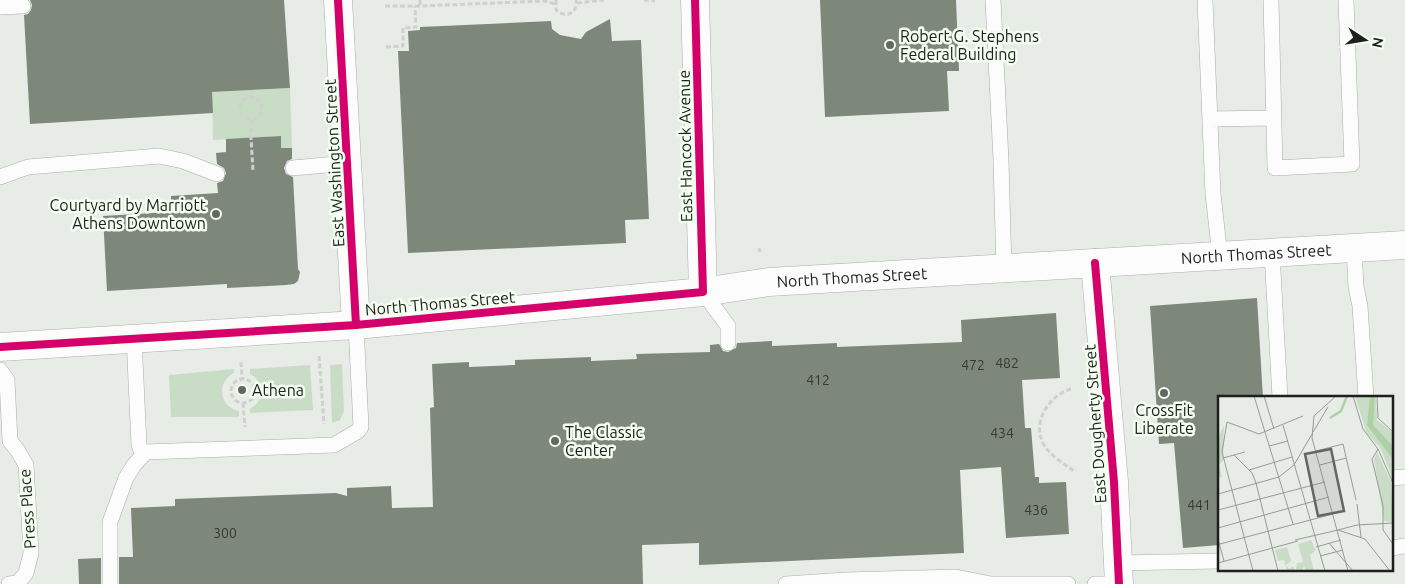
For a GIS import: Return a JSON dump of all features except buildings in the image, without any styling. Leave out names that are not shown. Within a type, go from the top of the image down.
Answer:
[{"type":"main road","name":"East Washington Street","points":[[338,0],[356,325]]},
{"type":"main road","name":"East Hancock Avenue","points":[[695,0],[703,292]]},
{"type":"main road","name":"North Thomas Street","points":[[0,346],[356,325],[703,292],[769,282],[1004,270],[1354,246],[1405,245]]},
{"type":"main road","name":"East Dougherty Street","points":[[1096,263],[1114,482],[1118,577]]},
{"type":"lane","points":[[992,0],[1001,160],[1004,270]]},
{"type":"lane","points":[[1205,0],[1213,194],[1220,256]]},
{"type":"lane","points":[[1271,0],[1275,168],[1352,164],[1346,0]]},
{"type":"lane","points":[[0,7],[23,6]]},
{"type":"lane","points":[[1210,119],[1273,118]]},
{"type":"lane","points":[[0,177],[28,167],[159,156],[183,161],[217,174]]},
{"type":"lane","points":[[293,168],[347,163]]},
{"type":"lane","points":[[1354,246],[1366,396]]},
{"type":"lane","points":[[1272,253],[1280,396]]},
{"type":"lane","points":[[703,292],[728,326],[728,343]]},
{"type":"lane","points":[[134,338],[139,446],[142,450],[146,452],[334,445],[358,431],[362,426],[356,325]]},
{"type":"lane","name":"Press Place","points":[[0,370],[7,380],[5,441],[18,452],[26,465],[31,553],[26,573],[18,583],[9,584]]},
{"type":"lane","points":[[110,584],[110,522],[126,478],[134,465],[146,452]]},
{"type":"lane","points":[[1392,478],[1405,477]]},
{"type":"lane","points":[[1392,548],[1405,546]]},
{"type":"lane","points":[[1095,584],[1118,577],[1218,561]]},
{"type":"lane","points":[[786,584],[846,580],[956,577],[991,584],[1068,584]]},
{"type":"path","points":[[420,0],[420,6]]},
{"type":"path","points":[[385,6],[545,1],[555,2],[559,13],[566,15],[574,10],[576,1],[604,0]]},
{"type":"path","points":[[644,0],[655,1]]},
{"type":"path","points":[[386,47],[403,46],[403,28],[416,27],[416,6]]},
{"type":"path","points":[[251,90],[252,96]]},
{"type":"path","points":[[252,96],[263,105],[259,117],[252,120],[245,118],[240,112],[240,104],[245,98],[252,96]]},
{"type":"path","points":[[252,120],[253,171]]},
{"type":"path","points":[[319,356],[324,424]]},
{"type":"path","points":[[242,362],[242,378]]},
{"type":"path","points":[[242,378],[252,383],[255,390],[253,397],[243,402],[236,400],[231,393],[232,385],[242,378]]},
{"type":"path","points":[[1071,389],[1063,391],[1052,399],[1045,408],[1040,426],[1044,444],[1059,460],[1074,471]]},
{"type":"path","points":[[243,402],[245,427]]},
{"type":"green space","points":[[290,88],[292,148],[281,148],[280,136],[213,140],[212,92]]},
{"type":"green space","points":[[342,364],[344,411],[340,420],[332,423],[330,365]]},
{"type":"green space","points":[[310,365],[313,410],[250,413],[250,409],[255,406],[261,397],[261,386],[255,377],[250,374],[250,369]]},
{"type":"green space","points":[[234,369],[234,373],[224,382],[222,394],[227,405],[239,411],[239,417],[171,417],[169,375]]},
{"type":"cycle path","points":[[338,0],[356,325]]},
{"type":"cycle path","points":[[0,347],[356,325],[703,292],[695,0]]},
{"type":"cycle path","points":[[1095,263],[1114,482],[1119,584]]},
{"type":"place","name":"Robert G. Stephens Federal Building","points":[[890,45]]},
{"type":"place","name":"Courtyard by Marriott Athens Downtown","points":[[216,214]]},
{"type":"place","name":"Athena","points":[[242,390]]},
{"type":"place","name":"CrossFit Liberate","points":[[1164,393]]},
{"type":"place","name":"The Classic Center","points":[[555,441]]}]
